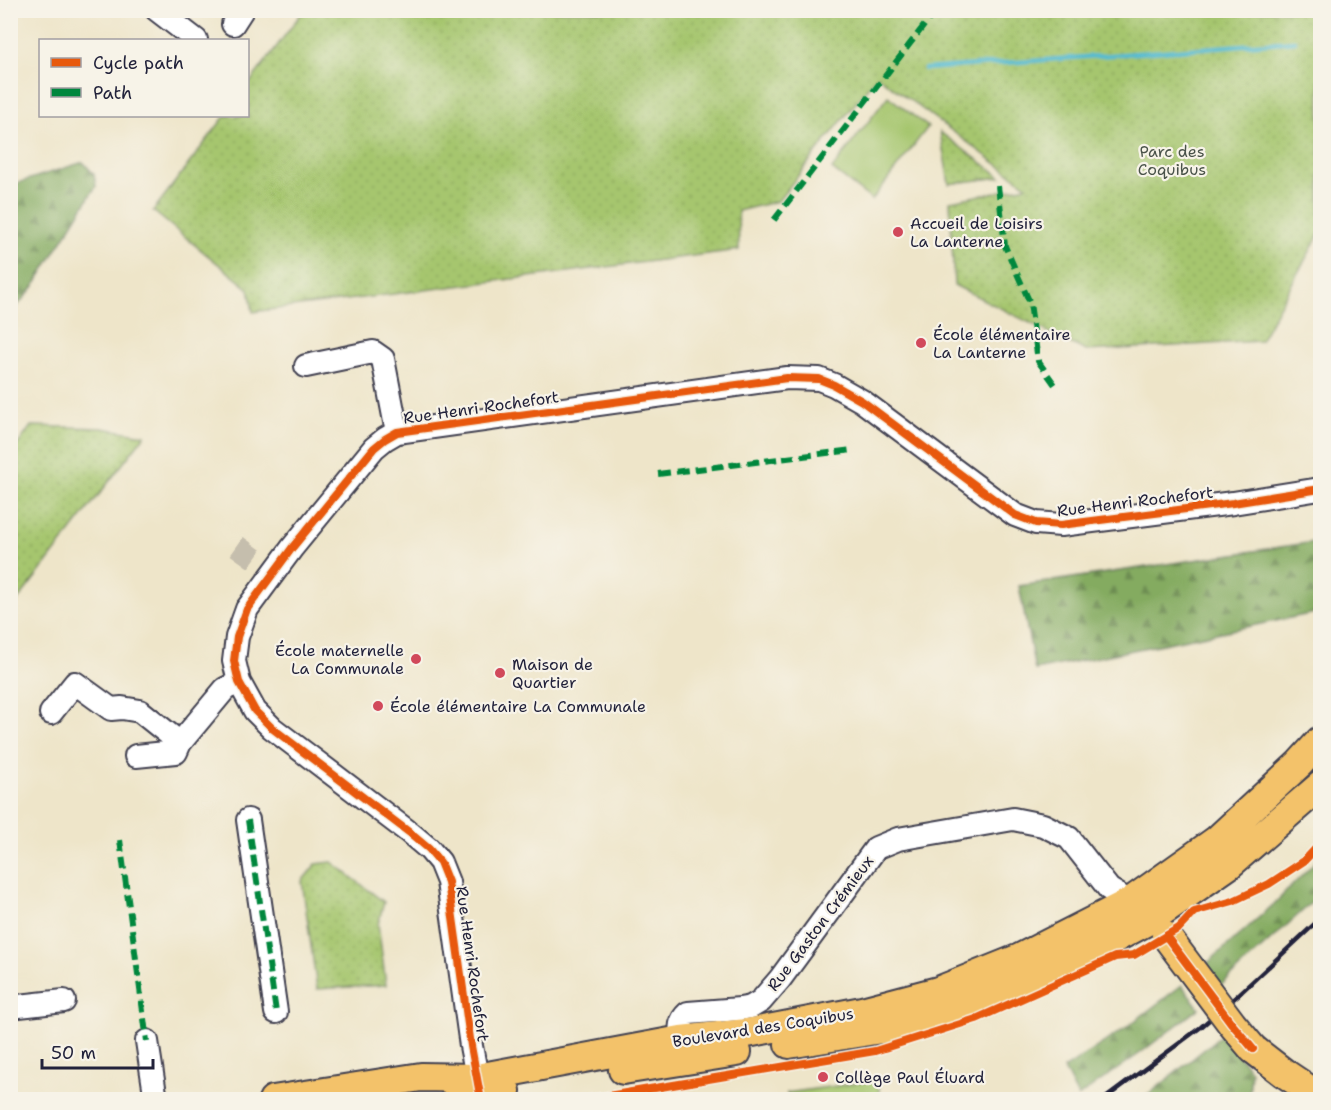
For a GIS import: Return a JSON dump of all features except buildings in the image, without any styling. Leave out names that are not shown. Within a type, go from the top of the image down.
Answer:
[{"type":"main road","name":"Boulevard des Coquibus","points":[[474,1093],[681,1040],[747,1033],[862,1011],[938,991],[1020,958],[1149,919],[1217,840],[1299,764],[1320,741]]},
{"type":"main road","name":"Boulevard des Coquibus","points":[[273,1100],[421,1077],[474,1093],[881,1029],[949,1009],[1031,979],[1110,941],[1149,919],[1230,864],[1320,786]]},
{"type":"main road","points":[[1149,919],[1253,1049],[1281,1088],[1296,1100]]},
{"type":"main road","points":[[1253,1049],[1320,1097]]},
{"type":"street","points":[[157,10],[195,39]]},
{"type":"street","points":[[306,366],[373,351],[383,359],[397,432]]},
{"type":"street","name":"Rue Henri Rochefort","points":[[474,1093],[471,1046],[451,900],[448,882],[440,862],[410,833],[272,728],[255,711],[239,682],[234,661],[237,637],[247,609],[267,569],[374,448],[385,439],[397,432],[787,378],[819,379],[862,401],[1015,515],[1036,523],[1061,525],[1233,503],[1320,489]]},
{"type":"street","points":[[136,756],[176,752],[180,743],[225,688],[239,682]]},
{"type":"street","points":[[51,713],[75,683],[111,709],[140,711],[180,743]]},
{"type":"street","name":"Rue Gaston Crémieux","points":[[681,1040],[680,1026],[688,1013],[740,1009],[751,1007],[761,1001],[876,848],[898,838],[1013,819],[1043,825],[1069,838],[1109,889],[1149,919]]},
{"type":"street","points":[[249,820],[276,1012]]},
{"type":"street","points":[[10,1007],[64,1001]]},
{"type":"street","points":[[147,1041],[156,1100]]},
{"type":"green space","name":"Parc des Coquibus","points":[[303,11],[1320,11],[1320,233],[1260,341],[1086,351],[954,285],[950,201],[1027,186],[877,76],[778,201],[738,211],[739,250],[253,312],[249,289],[153,211],[224,117],[249,117],[249,84]]},
{"type":"green space","points":[[888,96],[928,127],[872,200],[832,169]]},
{"type":"green space","points":[[940,132],[1001,177],[949,184]]},
{"type":"green space","points":[[83,162],[94,174],[96,186],[34,286],[11,311],[11,185]]},
{"type":"green space","points":[[31,426],[102,428],[145,435],[11,609],[11,454]]},
{"type":"green space","points":[[1320,541],[1320,612],[1035,670],[1019,586]]},
{"type":"green space","points":[[1320,857],[1320,895],[1218,988],[1203,967],[1274,904]]},
{"type":"green space","points":[[332,862],[384,902],[378,924],[386,985],[317,989],[302,881],[316,864]]},
{"type":"green space","points":[[1182,985],[1199,1008],[1078,1097],[1064,1069],[1124,1029]]},
{"type":"green space","points":[[1222,1035],[1251,1071],[1249,1099],[1143,1099]]},
{"type":"green space","points":[[878,1080],[880,1099],[788,1099],[787,1093]]},
{"type":"waterway","points":[[925,69],[1295,41]]},
{"type":"tunnel","points":[[237,546],[262,564]]},
{"type":"railway","points":[[1103,1100],[1201,1027],[1320,919]]},
{"type":"marked path","points":[[774,220],[936,10]]},
{"type":"marked path","points":[[998,186],[1005,246],[1030,303],[1038,361],[1058,389]]},
{"type":"marked path","points":[[658,474],[852,450]]},
{"type":"marked path","points":[[248,820],[276,1012]]},
{"type":"marked path","points":[[120,840],[147,1041]]},
{"type":"cycle path","points":[[481,1100],[471,1046],[448,882],[440,862],[410,833],[272,728],[255,711],[239,682],[234,661],[237,637],[247,609],[292,548],[374,448],[385,439],[397,432],[787,378],[819,379],[862,401],[1015,515],[1036,523],[1061,525],[1233,503],[1320,489]]},
{"type":"cycle path","points":[[584,1100],[875,1051],[976,1019],[1115,957],[1134,955],[1179,928],[1194,912],[1233,901],[1269,884],[1304,861],[1320,844]]},
{"type":"cycle path","points":[[1166,936],[1253,1049]]},
{"type":"place","name":"Accueil de Loisirs La Lanterne","points":[[898,232]]},
{"type":"place","name":"École élémentaire La Lanterne","points":[[921,343]]},
{"type":"place","name":"École maternelle La Communale","points":[[416,659]]},
{"type":"place","name":"Maison de Quartier","points":[[500,673]]},
{"type":"place","name":"École élémentaire La Communale","points":[[378,706]]},
{"type":"place","name":"Collège Paul Éluard","points":[[823,1077]]}]
